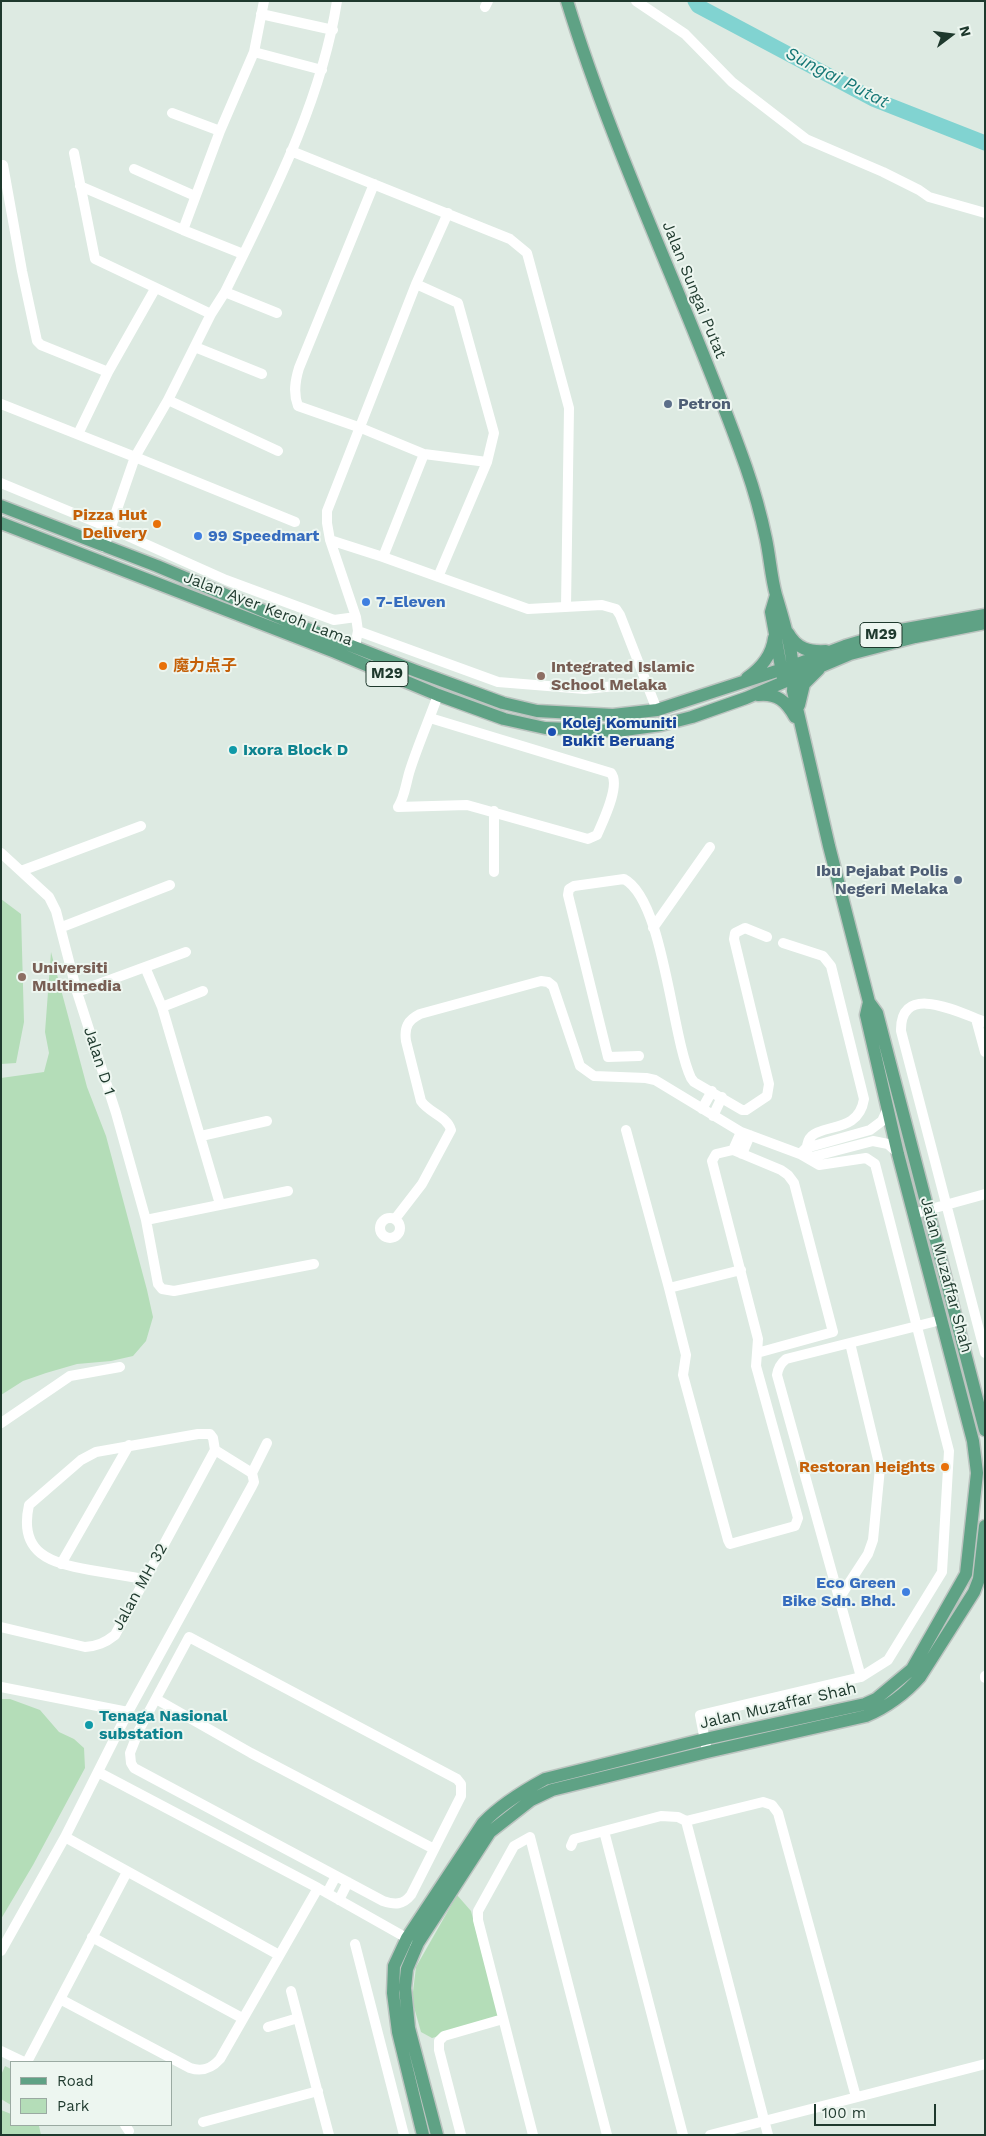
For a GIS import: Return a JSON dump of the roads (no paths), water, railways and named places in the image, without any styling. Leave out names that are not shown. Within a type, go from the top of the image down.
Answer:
[{"type":"main road","name":"Jalan Sungai Putat","points":[[567,1],[619,151],[721,399],[744,461],[766,538],[776,595],[783,619],[788,673]]},
{"type":"main road","name":"Jalan Ayer Keroh Lama","points":[[1,506],[451,685],[503,703],[537,711],[613,715],[657,710],[736,685],[788,673],[894,632],[985,615]]},
{"type":"main road","name":"Jalan Ayer Keroh Lama","points":[[1,523],[335,652],[438,695],[504,718],[545,728],[617,731],[661,726],[746,698],[788,673]]},
{"type":"main road","points":[[51,543],[60,541],[87,551],[104,547],[108,558],[130,568],[144,578]]},
{"type":"main road","name":"Jalan Sungai Putat","points":[[776,595],[771,612],[774,631],[788,673]]},
{"type":"main road","points":[[783,619],[789,635],[799,647],[833,655]]},
{"type":"main road","name":"Jalan Ayer Keroh Lama","points":[[833,655],[850,654],[915,637],[985,624]]},
{"type":"main road","points":[[736,685],[750,676],[767,658],[773,646],[774,631]]},
{"type":"main road","points":[[799,722],[800,695],[804,684],[833,655]]},
{"type":"main road","name":"Jalan Muzaffar Shah","points":[[788,673],[869,1002],[877,1013],[985,1430]]},
{"type":"main road","points":[[746,698],[766,695],[776,696],[789,707],[799,722]]},
{"type":"main road","name":"Jalan Muzaffar Shah","points":[[430,2134],[409,2028],[406,1998],[407,1969],[413,1941],[490,1832],[531,1800],[552,1790],[864,1704],[876,1699],[912,1669],[966,1574],[976,1472],[973,1440],[898,1154],[866,1015],[869,1002]]},
{"type":"main road","name":"Jalan Muzaffar Shah","points":[[706,1746],[866,1716],[878,1711],[913,1685],[974,1592],[979,1579],[985,1526]]},
{"type":"street","points":[[183,230],[220,131],[254,52],[264,1]]},
{"type":"street","points":[[104,547],[112,529],[135,457],[168,400],[211,314],[225,292],[291,151],[322,70],[333,30],[337,1]]},
{"type":"street","points":[[636,1],[685,34],[732,82],[806,140],[883,172],[919,190],[929,198],[985,213]]},
{"type":"street","points":[[261,14],[333,30]]},
{"type":"street","points":[[254,52],[322,70]]},
{"type":"street","points":[[172,113],[220,131]]},
{"type":"street","points":[[291,151],[510,239],[527,253],[569,408],[566,607]]},
{"type":"street","points":[[74,153],[94,259],[211,314]]},
{"type":"street","points":[[3,165],[37,341],[41,345],[108,372]]},
{"type":"street","points":[[134,169],[196,196]]},
{"type":"street","points":[[374,184],[299,368],[295,384],[298,406],[361,428],[424,454],[487,462]]},
{"type":"street","points":[[80,186],[244,254]]},
{"type":"street","points":[[355,646],[358,632],[356,617],[330,540],[327,511],[416,284],[448,213]]},
{"type":"street","points":[[416,284],[458,304],[481,380],[494,433],[487,462],[438,577]]},
{"type":"street","points":[[78,434],[108,372],[155,289]]},
{"type":"street","points":[[225,292],[277,313]]},
{"type":"street","points":[[195,347],[262,374]]},
{"type":"street","points":[[168,400],[278,451]]},
{"type":"street","points":[[1,404],[295,522]]},
{"type":"street","points":[[383,557],[424,454]]},
{"type":"street","points":[[1,484],[112,529],[226,580],[334,620],[356,617]]},
{"type":"street","points":[[330,540],[383,557],[528,610],[602,605],[616,609],[657,710]]},
{"type":"street","points":[[358,632],[498,682],[585,689],[646,683]]},
{"type":"street","points":[[430,718],[611,772],[614,776],[614,786],[607,811],[597,835],[592,838],[467,805],[402,805],[403,790],[438,695]]},
{"type":"street","points":[[403,755],[414,758]]},
{"type":"street","points":[[494,811],[494,872]]},
{"type":"street","points":[[21,871],[141,826]]},
{"type":"street","points":[[653,928],[710,847]]},
{"type":"street","name":"Jalan D 1","points":[[1,853],[49,898],[62,927],[77,992],[116,1113],[146,1220],[158,1284],[162,1289],[174,1291],[314,1264]]},
{"type":"street","points":[[639,1056],[608,1057],[568,895],[570,889],[574,886],[624,880],[629,882],[641,896],[653,928],[688,1072],[694,1082],[742,1110],[746,1110],[767,1096],[768,1076],[734,939],[735,932],[745,928],[767,937]]},
{"type":"street","points":[[62,927],[170,885]]},
{"type":"street","points":[[783,943],[823,956],[831,966],[864,1098],[861,1110],[853,1120],[843,1126],[813,1134],[808,1141],[805,1153]]},
{"type":"street","points":[[77,992],[186,952]]},
{"type":"street","points":[[145,967],[162,1007],[220,1204]]},
{"type":"street","points":[[395,1219],[422,1184],[451,1130],[446,1122],[424,1106],[421,1101],[405,1031],[411,1019],[420,1014],[540,981],[548,982],[553,986],[580,1066],[594,1076],[655,1080],[712,1116],[745,1133],[805,1153],[873,1141],[888,1144],[898,1154]]},
{"type":"street","points":[[162,1007],[203,990]]},
{"type":"street","points":[[985,1052],[980,1020],[935,1004],[926,1003],[908,1008],[903,1014],[901,1021],[904,1040],[985,1353]]},
{"type":"street","points":[[702,1109],[712,1091]]},
{"type":"street","points":[[712,1116],[722,1098]]},
{"type":"street","points":[[805,1153],[870,1130],[882,1121],[888,1108]]},
{"type":"street","points":[[200,1136],[267,1121]]},
{"type":"street","points":[[626,1130],[686,1355],[683,1375],[730,1544],[794,1526],[798,1518],[756,1366],[758,1339],[712,1161],[716,1154],[738,1152],[781,1170],[794,1183],[833,1332],[757,1353]]},
{"type":"street","points":[[738,1152],[745,1133]]},
{"type":"street","points":[[706,1746],[700,1715],[862,1677],[888,1660],[942,1572],[949,1450],[875,1164],[866,1158],[823,1166],[814,1163],[805,1153]]},
{"type":"street","points":[[146,1220],[288,1191]]},
{"type":"street","points":[[914,1214],[985,1194]]},
{"type":"street","points":[[669,1288],[741,1270]]},
{"type":"street","points":[[862,1677],[777,1375],[779,1365],[786,1359],[941,1320]]},
{"type":"street","points":[[840,1598],[868,1554],[874,1540],[880,1468],[850,1343]]},
{"type":"street","points":[[1,1423],[70,1376],[120,1367]]},
{"type":"street","points":[[144,1579],[61,1564],[41,1554],[32,1544],[27,1532],[26,1517],[29,1506],[81,1460],[96,1452],[198,1434],[210,1434],[213,1438],[215,1450],[252,1473]]},
{"type":"street","points":[[1,1951],[65,1837],[128,1712],[252,1486],[254,1482],[252,1473],[267,1443]]},
{"type":"street","points":[[61,1564],[130,1446]]},
{"type":"street","name":"Jalan MH 32","points":[[1,1627],[85,1647],[106,1642],[115,1635],[215,1450]]},
{"type":"street","points":[[189,1637],[453,1775],[461,1784],[461,1796],[411,1895],[402,1903],[397,1904],[383,1901],[134,1768],[131,1763],[130,1753],[156,1699],[189,1637]]},
{"type":"street","points":[[1,1687],[128,1712]]},
{"type":"street","points":[[156,1699],[434,1850]]},
{"type":"street","points":[[98,1772],[323,1891],[413,1941]]},
{"type":"street","points":[[571,1846],[574,1839],[661,1816],[678,1817],[686,1821],[763,1802],[772,1805],[778,1813],[856,2097]]},
{"type":"street","points":[[686,1821],[768,2135]]},
{"type":"street","points":[[604,1831],[683,2135]]},
{"type":"street","points":[[65,1837],[279,1955]]},
{"type":"street","points":[[533,2135],[478,1920],[478,1911],[514,1846],[530,1837],[607,2135]]},
{"type":"street","points":[[27,2061],[127,1872]]},
{"type":"street","points":[[60,1999],[197,2070],[203,2070],[216,2064],[279,1955],[323,1891],[336,1876]]},
{"type":"street","points":[[339,1900],[348,1882]]},
{"type":"street","points":[[92,1937],[242,2018]]},
{"type":"street","points":[[355,1944],[404,2135]]},
{"type":"street","points":[[291,1991],[329,2135]]},
{"type":"street","points":[[268,2026],[298,2018]]},
{"type":"street","points":[[461,2135],[439,2050],[439,2041],[444,2036],[503,2019]]},
{"type":"street","points":[[1,2051],[24,2061]]},
{"type":"street","points":[[710,2135],[985,2064]]},
{"type":"street","points":[[204,2122],[318,2091]]},
{"type":"waterway","name":"Sungai Putat","points":[[695,1],[698,6],[873,99],[985,143]]},
{"type":"place","name":"Petron","points":[[668,404]]},
{"type":"place","name":"Pizza Hut Delivery","points":[[157,524]]},
{"type":"place","name":"99 Speedmart","points":[[198,536]]},
{"type":"place","name":"7-Eleven","points":[[366,602]]},
{"type":"place","name":"魔力点子","points":[[163,666]]},
{"type":"place","name":"Integrated Islamic School Melaka","points":[[541,676]]},
{"type":"place","name":"Kolej Komuniti Bukit Beruang","points":[[552,732]]},
{"type":"place","name":"Ixora Block D","points":[[233,750]]},
{"type":"place","name":"Ibu Pejabat Polis Negeri Melaka","points":[[958,880]]},
{"type":"place","name":"Universiti Multimedia","points":[[22,977]]},
{"type":"place","name":"Restoran Heights","points":[[945,1467]]},
{"type":"place","name":"Eco Green Bike Sdn. Bhd.","points":[[906,1592]]},
{"type":"place","name":"Tenaga Nasional substation","points":[[89,1725]]}]
